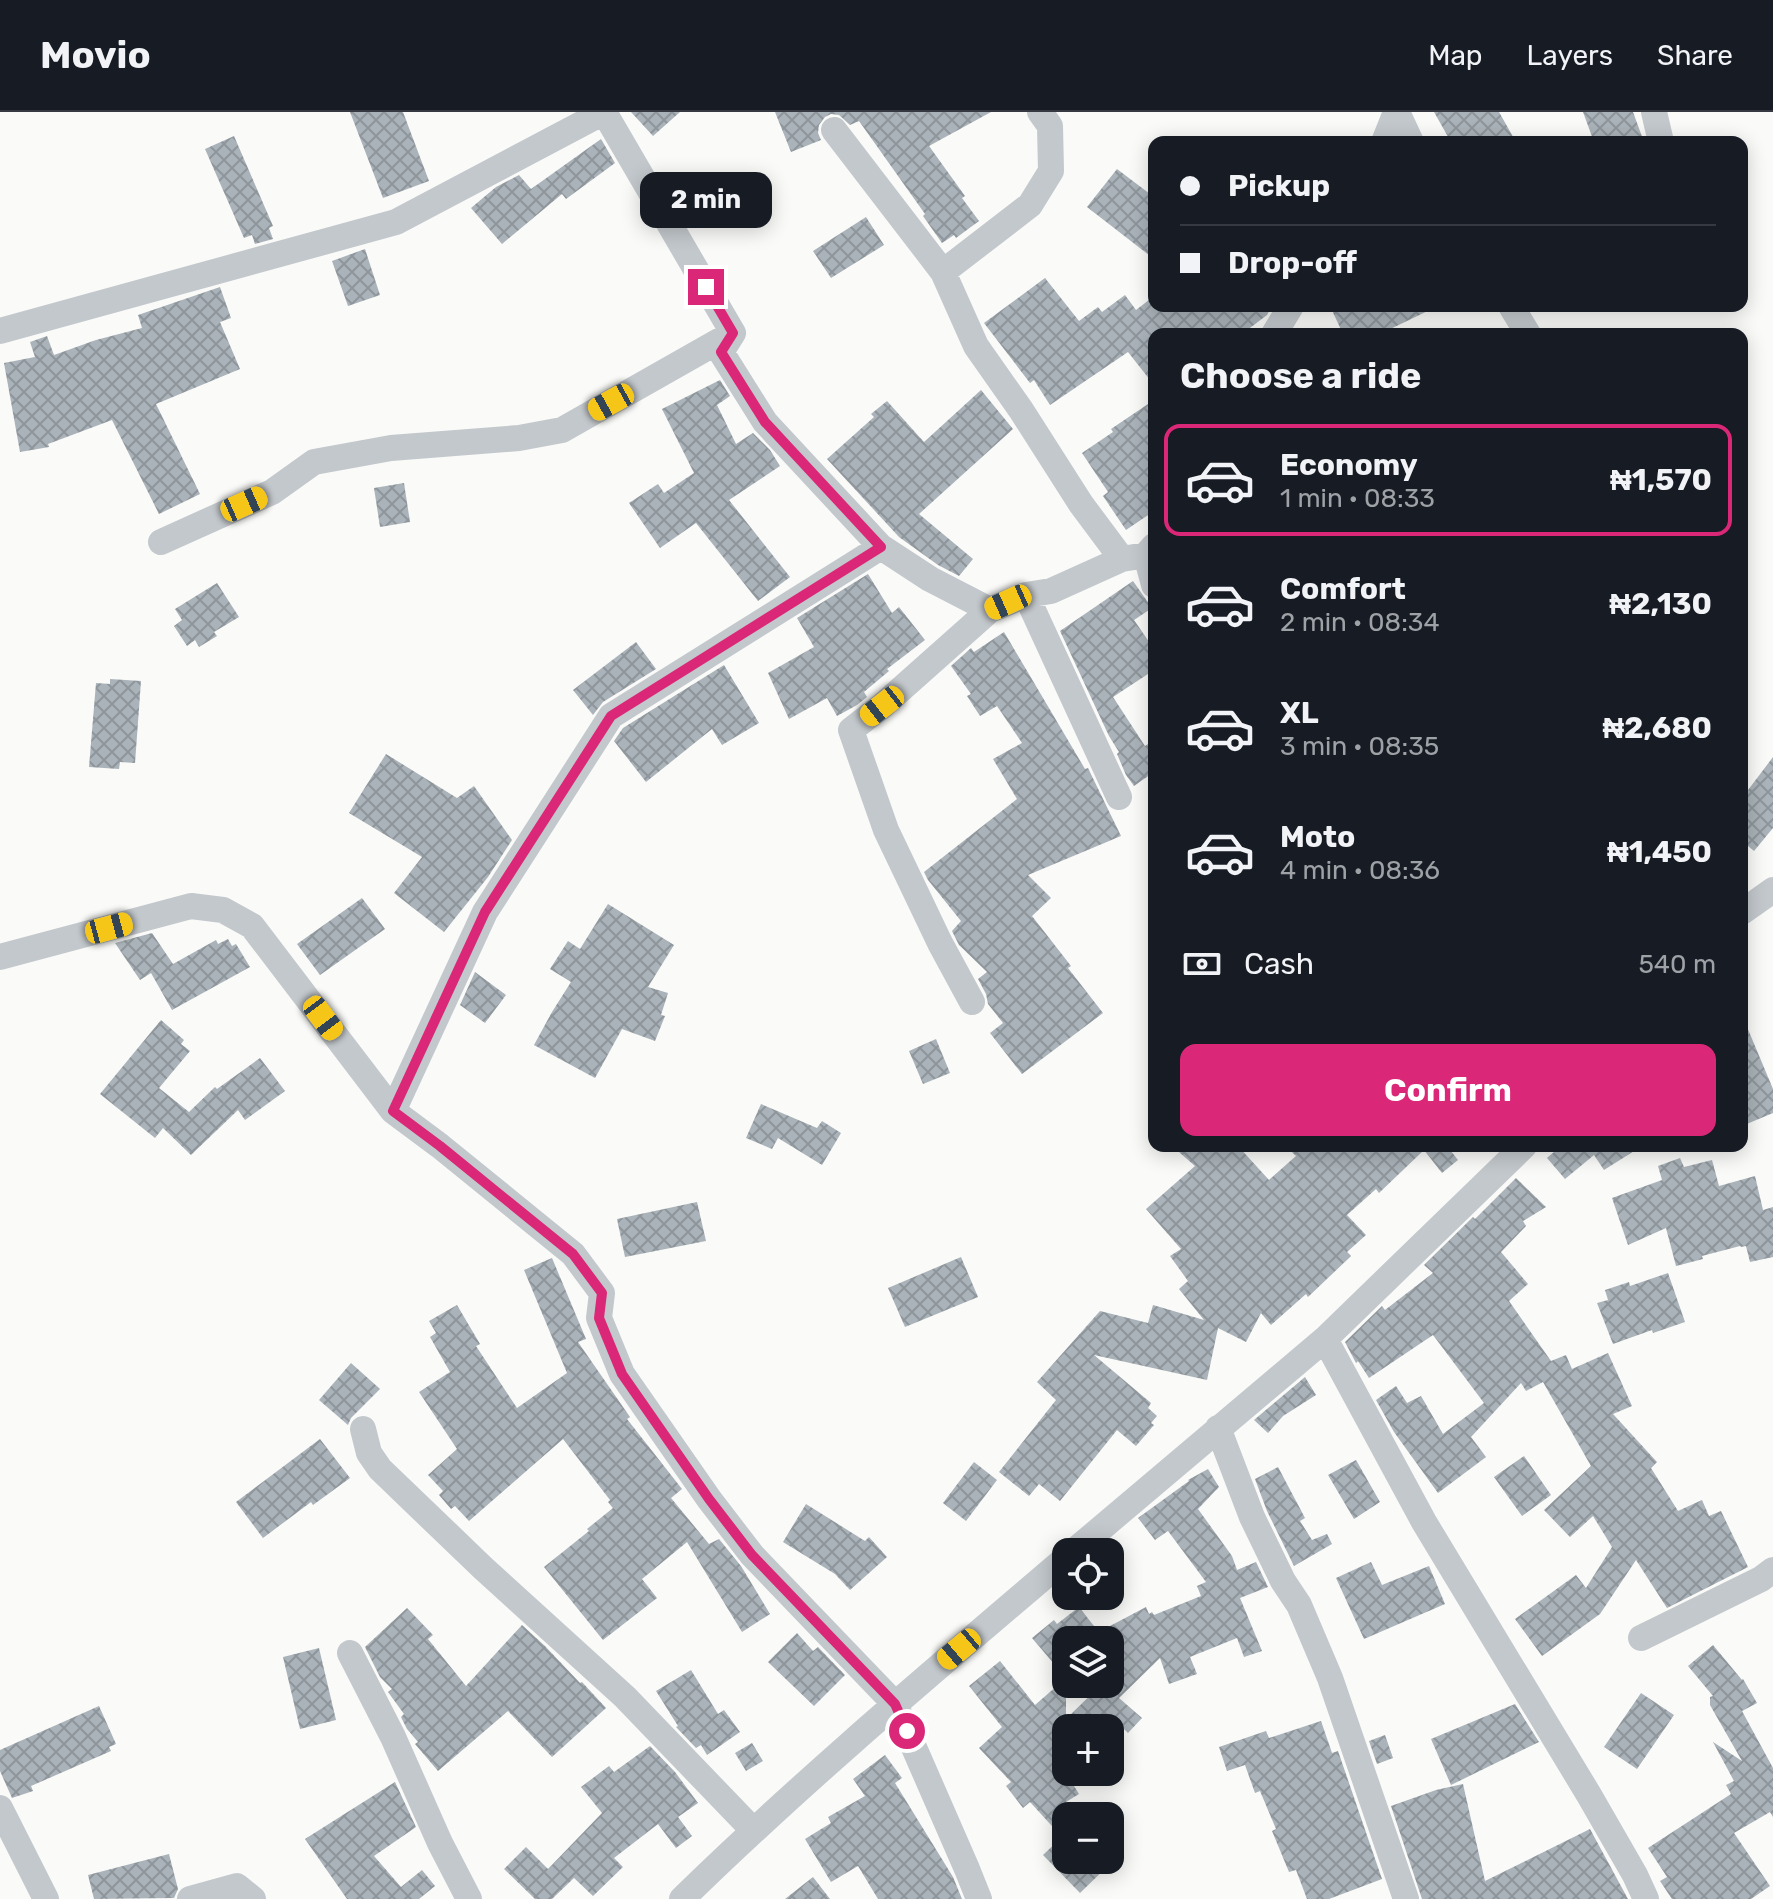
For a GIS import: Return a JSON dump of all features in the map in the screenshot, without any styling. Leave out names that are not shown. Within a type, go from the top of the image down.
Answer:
[{"type":"street","points":[[0,331],[396,222],[604,112],[733,333]]},
{"type":"street","points":[[943,272],[1030,205],[1051,171],[1050,126],[1040,112]]},
{"type":"street","points":[[1387,136],[1397,112]]},
{"type":"street","points":[[1397,112],[1408,136]]},
{"type":"street","points":[[1654,112],[1660,136]]},
{"type":"street","points":[[834,130],[943,272],[976,346],[1081,504],[1141,554],[1051,591],[1026,595],[990,610],[851,730],[886,830],[972,1002]]},
{"type":"street","points":[[161,542],[272,492],[314,462],[391,448],[519,438],[562,430],[733,333]]},
{"type":"street","points":[[733,333],[721,352],[765,422],[881,547],[930,579],[990,610]]},
{"type":"street","points":[[393,1111],[485,912],[611,716],[881,547]]},
{"type":"street","points":[[1026,595],[1119,797]]},
{"type":"street","points":[[1748,908],[1773,890]]},
{"type":"street","points":[[0,957],[191,906],[223,910],[252,926],[393,1111],[573,1254],[602,1293],[599,1318],[622,1374],[709,1499],[752,1555],[895,1704],[979,1899]]},
{"type":"street","points":[[1089,1538],[1325,1339],[1518,1152]]},
{"type":"street","points":[[1325,1339],[1424,1522],[1589,1795],[1646,1899]]},
{"type":"street","points":[[1218,1428],[1252,1517],[1283,1581],[1299,1605],[1330,1678],[1406,1899]]},
{"type":"street","points":[[363,1429],[369,1453],[380,1469],[625,1697],[753,1830]]},
{"type":"street","points":[[682,1899],[753,1830],[1052,1570]]},
{"type":"street","points":[[1641,1638],[1761,1579],[1773,1570]]},
{"type":"street","points":[[350,1653],[469,1899]]},
{"type":"street","points":[[0,1808],[46,1899]]},
{"type":"street","points":[[190,1899],[237,1886],[253,1899]]},
{"type":"building","points":[[350,112],[403,112],[429,181],[383,198]]},
{"type":"building","points":[[631,112],[680,112],[653,136]]},
{"type":"building","points":[[775,112],[991,112],[929,146],[979,221],[956,238],[954,235],[942,243],[859,121],[850,125],[839,115],[831,114],[819,125],[821,140],[791,152]]},
{"type":"building","points":[[1434,112],[1499,112],[1513,136],[1448,136]]},
{"type":"building","points":[[1583,112],[1633,112],[1642,136],[1592,136]]},
{"type":"building","points":[[234,136],[273,226],[269,228],[273,239],[255,244],[252,235],[244,238],[205,149]]},
{"type":"building","points":[[601,139],[615,163],[566,199],[562,194],[502,244],[471,208],[496,187],[519,175],[531,189]]},
{"type":"building","points":[[1117,169],[1148,192],[1148,254],[1087,207]]},
{"type":"building","points":[[866,217],[884,245],[831,278],[813,251]]},
{"type":"building","points":[[365,249],[380,295],[348,306],[332,261]]},
{"type":"building","points":[[1045,278],[1079,321],[1098,307],[1102,312],[1125,295],[1136,310],[1148,301],[1148,312],[1269,312],[1250,328],[1148,328],[1148,377],[1128,352],[1050,405],[1034,380],[1030,383],[984,323]]},
{"type":"building","points":[[220,287],[231,318],[220,322],[240,369],[156,404],[200,494],[159,514],[112,420],[48,444],[49,447],[20,452],[4,363],[35,357],[30,342],[47,336],[54,355],[142,328],[138,315]]},
{"type":"building","points":[[1333,312],[1426,312],[1392,328],[1340,328]]},
{"type":"building","points":[[720,380],[730,396],[717,405],[736,444],[753,433],[780,466],[729,500],[790,577],[758,601],[696,523],[660,548],[629,503],[658,484],[664,493],[694,473],[662,409]]},
{"type":"building","points":[[981,390],[1013,429],[919,514],[973,559],[959,576],[899,537],[827,459],[874,417],[871,414],[887,401],[924,442]]},
{"type":"building","points":[[1148,404],[1148,515],[1126,530],[1103,496],[1108,492],[1082,453],[1113,432],[1111,429]]},
{"type":"building","points":[[404,483],[410,522],[380,527],[374,488]]},
{"type":"building","points":[[868,574],[892,613],[899,607],[925,640],[887,669],[889,671],[864,692],[867,697],[857,705],[837,716],[827,698],[789,719],[768,673],[814,647],[797,618]]},
{"type":"building","points":[[1133,581],[1148,602],[1148,611],[1134,620],[1148,640],[1148,674],[1113,697],[1145,746],[1148,744],[1148,776],[1134,786],[1126,775],[1117,754],[1119,752],[1060,631]]},
{"type":"building","points":[[217,583],[239,617],[214,632],[217,636],[199,647],[195,640],[187,646],[174,626],[182,620],[175,609]]},
{"type":"building","points":[[1004,632],[1085,769],[1088,768],[1121,836],[1028,875],[1051,898],[1032,916],[1103,1013],[1022,1074],[990,1033],[1003,1023],[988,1004],[978,979],[987,972],[959,945],[952,931],[961,921],[924,872],[1017,799],[993,759],[1022,743],[997,706],[980,716],[967,696],[971,694],[951,666],[971,648],[974,652]]},
{"type":"building","points":[[636,642],[656,669],[603,702],[593,715],[573,690]]},
{"type":"building","points":[[724,665],[759,723],[722,745],[712,729],[646,782],[614,741],[623,728]]},
{"type":"building","points":[[110,679],[141,681],[135,763],[120,762],[119,769],[89,767],[96,683],[110,684]]},
{"type":"building","points":[[386,754],[457,798],[474,786],[512,840],[488,877],[444,932],[394,893],[422,857],[349,813]]},
{"type":"building","points":[[1773,757],[1773,828],[1754,851],[1748,846],[1748,790]]},
{"type":"building","points":[[362,898],[385,929],[320,975],[297,944]]},
{"type":"building","points":[[608,904],[674,945],[648,987],[668,993],[661,1015],[665,1016],[655,1041],[622,1029],[595,1078],[534,1045],[571,982],[550,969],[568,941],[580,949]]},
{"type":"building","points":[[152,933],[173,964],[216,940],[218,944],[228,939],[232,946],[236,944],[250,967],[172,1010],[151,973],[140,980],[115,943]]},
{"type":"building","points":[[475,972],[506,995],[485,1023],[460,1005]]},
{"type":"building","points":[[161,1020],[184,1040],[181,1044],[190,1051],[159,1088],[189,1112],[215,1087],[217,1089],[260,1058],[285,1091],[245,1120],[238,1110],[191,1155],[163,1128],[155,1138],[100,1094]]},
{"type":"building","points":[[1748,1029],[1773,1089],[1773,1113],[1748,1123]]},
{"type":"building","points":[[936,1039],[950,1073],[923,1084],[909,1051]]},
{"type":"building","points":[[761,1104],[817,1128],[822,1121],[841,1133],[822,1165],[778,1138],[772,1149],[746,1138]]},
{"type":"building","points":[[1179,1152],[1243,1152],[1269,1180],[1296,1156],[1292,1152],[1422,1152],[1379,1193],[1376,1189],[1347,1215],[1366,1235],[1347,1252],[1351,1256],[1308,1297],[1306,1294],[1271,1325],[1261,1313],[1246,1342],[1218,1328],[1207,1380],[1094,1355],[1151,1403],[1148,1408],[1157,1416],[1151,1423],[1154,1425],[1136,1446],[1117,1430],[1060,1501],[1039,1484],[1029,1496],[999,1472],[1056,1400],[1037,1382],[1100,1311],[1148,1323],[1153,1305],[1204,1320],[1179,1289],[1188,1281],[1170,1256],[1181,1249],[1146,1209],[1195,1166]]},
{"type":"building","points":[[1426,1152],[1452,1152],[1458,1160],[1442,1173]]},
{"type":"building","points":[[1554,1152],[1632,1152],[1604,1170],[1594,1155],[1565,1179],[1547,1158]]},
{"type":"building","points":[[1680,1158],[1684,1167],[1712,1160],[1719,1186],[1755,1176],[1763,1210],[1773,1207],[1773,1257],[1750,1262],[1746,1246],[1740,1246],[1676,1266],[1666,1228],[1628,1245],[1612,1198],[1662,1180],[1658,1166]]},
{"type":"building","points":[[1516,1178],[1546,1207],[1523,1221],[1526,1226],[1501,1252],[1528,1284],[1509,1301],[1551,1361],[1566,1355],[1572,1369],[1608,1353],[1632,1406],[1613,1414],[1657,1462],[1651,1468],[1678,1511],[1702,1500],[1709,1516],[1721,1511],[1748,1567],[1667,1608],[1636,1560],[1600,1614],[1542,1656],[1515,1619],[1576,1575],[1586,1588],[1612,1547],[1593,1516],[1570,1537],[1544,1510],[1591,1466],[1543,1382],[1526,1391],[1521,1383],[1471,1437],[1486,1457],[1438,1493],[1394,1432],[1376,1400],[1396,1386],[1407,1403],[1421,1396],[1443,1434],[1484,1403],[1433,1335],[1369,1378],[1358,1361],[1356,1363],[1345,1342],[1382,1306],[1385,1310],[1433,1273],[1424,1265]]},
{"type":"building","points":[[697,1202],[706,1241],[625,1257],[617,1219]]},
{"type":"building","points":[[961,1257],[978,1297],[905,1327],[888,1288]]},
{"type":"building","points":[[552,1258],[586,1339],[578,1342],[630,1417],[627,1419],[682,1489],[671,1498],[709,1544],[719,1539],[741,1566],[770,1614],[742,1632],[687,1542],[642,1579],[657,1598],[603,1640],[544,1567],[613,1508],[563,1439],[469,1521],[455,1506],[451,1509],[439,1495],[443,1491],[428,1475],[457,1449],[419,1392],[450,1372],[430,1337],[436,1333],[429,1321],[457,1305],[480,1344],[476,1346],[517,1408],[567,1373],[524,1270]]},
{"type":"building","points":[[1668,1273],[1685,1322],[1613,1344],[1597,1303],[1608,1300],[1605,1290],[1629,1282],[1630,1286]]},
{"type":"building","points":[[351,1363],[380,1389],[351,1418],[348,1425],[319,1400]]},
{"type":"building","points":[[1305,1377],[1316,1395],[1283,1416],[1268,1433],[1254,1420]]},
{"type":"building","points":[[320,1439],[350,1478],[263,1538],[236,1502]]},
{"type":"building","points":[[1524,1456],[1551,1495],[1522,1516],[1494,1477]]},
{"type":"building","points":[[1356,1460],[1380,1502],[1354,1519],[1328,1475]]},
{"type":"building","points":[[974,1462],[997,1480],[966,1521],[943,1503]]},
{"type":"building","points":[[1278,1467],[1305,1518],[1300,1521],[1312,1540],[1327,1534],[1332,1544],[1294,1566],[1255,1479]]},
{"type":"building","points":[[1208,1469],[1219,1487],[1198,1509],[1232,1556],[1237,1570],[1256,1562],[1268,1587],[1240,1598],[1262,1651],[1244,1657],[1237,1638],[1190,1657],[1197,1674],[1169,1684],[1160,1658],[1124,1693],[1124,1626],[1110,1626],[1146,1607],[1149,1614],[1152,1612],[1154,1615],[1201,1596],[1197,1586],[1206,1582],[1168,1531],[1155,1540],[1138,1518],[1188,1480]]},
{"type":"building","points":[[806,1504],[865,1541],[869,1537],[887,1557],[850,1590],[835,1574],[783,1542]]},
{"type":"building","points":[[1371,1562],[1382,1585],[1429,1566],[1445,1604],[1364,1639],[1336,1578]]},
{"type":"building","points":[[407,1608],[433,1635],[428,1639],[466,1686],[522,1625],[606,1708],[552,1757],[508,1711],[438,1771],[415,1744],[418,1742],[401,1717],[404,1714],[388,1692],[392,1689],[380,1677],[365,1647]]},
{"type":"building","points":[[1075,1610],[1081,1610],[1094,1626],[1052,1626],[1052,1662],[1032,1638],[1054,1620],[1057,1624]]},
{"type":"building","points":[[797,1633],[813,1651],[818,1647],[845,1675],[814,1706],[768,1662]]},
{"type":"building","points":[[1713,1645],[1743,1679],[1757,1703],[1742,1711],[1773,1768],[1773,1817],[1770,1812],[1734,1833],[1770,1886],[1751,1899],[1672,1899],[1660,1881],[1667,1877],[1648,1848],[1731,1794],[1726,1785],[1734,1781],[1713,1742],[1742,1761],[1710,1705],[1710,1697],[1713,1696],[1688,1666]]},
{"type":"building","points":[[319,1648],[336,1720],[300,1729],[283,1657]]},
{"type":"building","points":[[1000,1661],[1035,1705],[1052,1690],[1052,1698],[1066,1698],[1066,1714],[1052,1714],[1052,1786],[1074,1786],[1079,1794],[1066,1802],[1052,1802],[1052,1826],[1030,1802],[1023,1808],[1006,1786],[1011,1782],[979,1748],[1002,1727],[969,1686]]},
{"type":"building","points":[[691,1670],[718,1714],[724,1710],[740,1732],[707,1755],[701,1745],[696,1748],[676,1727],[656,1691]]},
{"type":"building","points":[[1641,1693],[1674,1715],[1637,1769],[1604,1747]]},
{"type":"building","points":[[1088,1698],[1119,1698],[1142,1718],[1128,1733],[1124,1729],[1124,1714],[1071,1714]]},
{"type":"building","points":[[1515,1704],[1539,1742],[1451,1785],[1431,1739]]},
{"type":"building","points":[[99,1706],[116,1744],[109,1747],[111,1751],[31,1786],[33,1791],[12,1798],[0,1771],[0,1750]]},
{"type":"building","points":[[1321,1721],[1332,1753],[1338,1751],[1382,1879],[1329,1899],[1307,1899],[1296,1870],[1289,1872],[1272,1831],[1276,1829],[1260,1791],[1255,1793],[1245,1765],[1227,1771],[1219,1747],[1266,1731],[1269,1738]]},
{"type":"building","points":[[1385,1735],[1393,1758],[1377,1764],[1369,1741]]},
{"type":"building","points":[[752,1743],[763,1761],[746,1771],[735,1753]]},
{"type":"building","points":[[650,1746],[698,1803],[678,1817],[692,1836],[676,1848],[658,1824],[614,1858],[623,1867],[593,1896],[574,1878],[552,1899],[535,1899],[504,1869],[526,1847],[548,1869],[602,1813],[581,1787],[609,1766],[614,1772]]},
{"type":"building","points":[[885,1755],[902,1778],[895,1783],[953,1877],[962,1899],[878,1899],[858,1866],[831,1882],[805,1839],[831,1823],[828,1817],[865,1796],[853,1779]]},
{"type":"building","points":[[395,1782],[416,1827],[374,1856],[401,1887],[422,1870],[435,1886],[419,1899],[347,1899],[305,1839]]},
{"type":"building","points":[[1463,1784],[1485,1881],[1590,1829],[1628,1899],[1422,1899],[1391,1806]]},
{"type":"building","points":[[1052,1846],[1052,1864],[1043,1855]]},
{"type":"building","points":[[169,1854],[178,1889],[174,1898],[94,1899],[88,1875]]},
{"type":"building","points":[[1062,1874],[1100,1874],[1080,1893]]},
{"type":"building","points":[[813,1877],[830,1899],[785,1899]]},
{"type":"route","points":[[706,287],[733,333],[721,352],[765,422],[881,547],[611,716],[485,912],[393,1111],[573,1254],[602,1293],[599,1318],[622,1374],[709,1499],[752,1555],[895,1704],[907,1731]]}]
